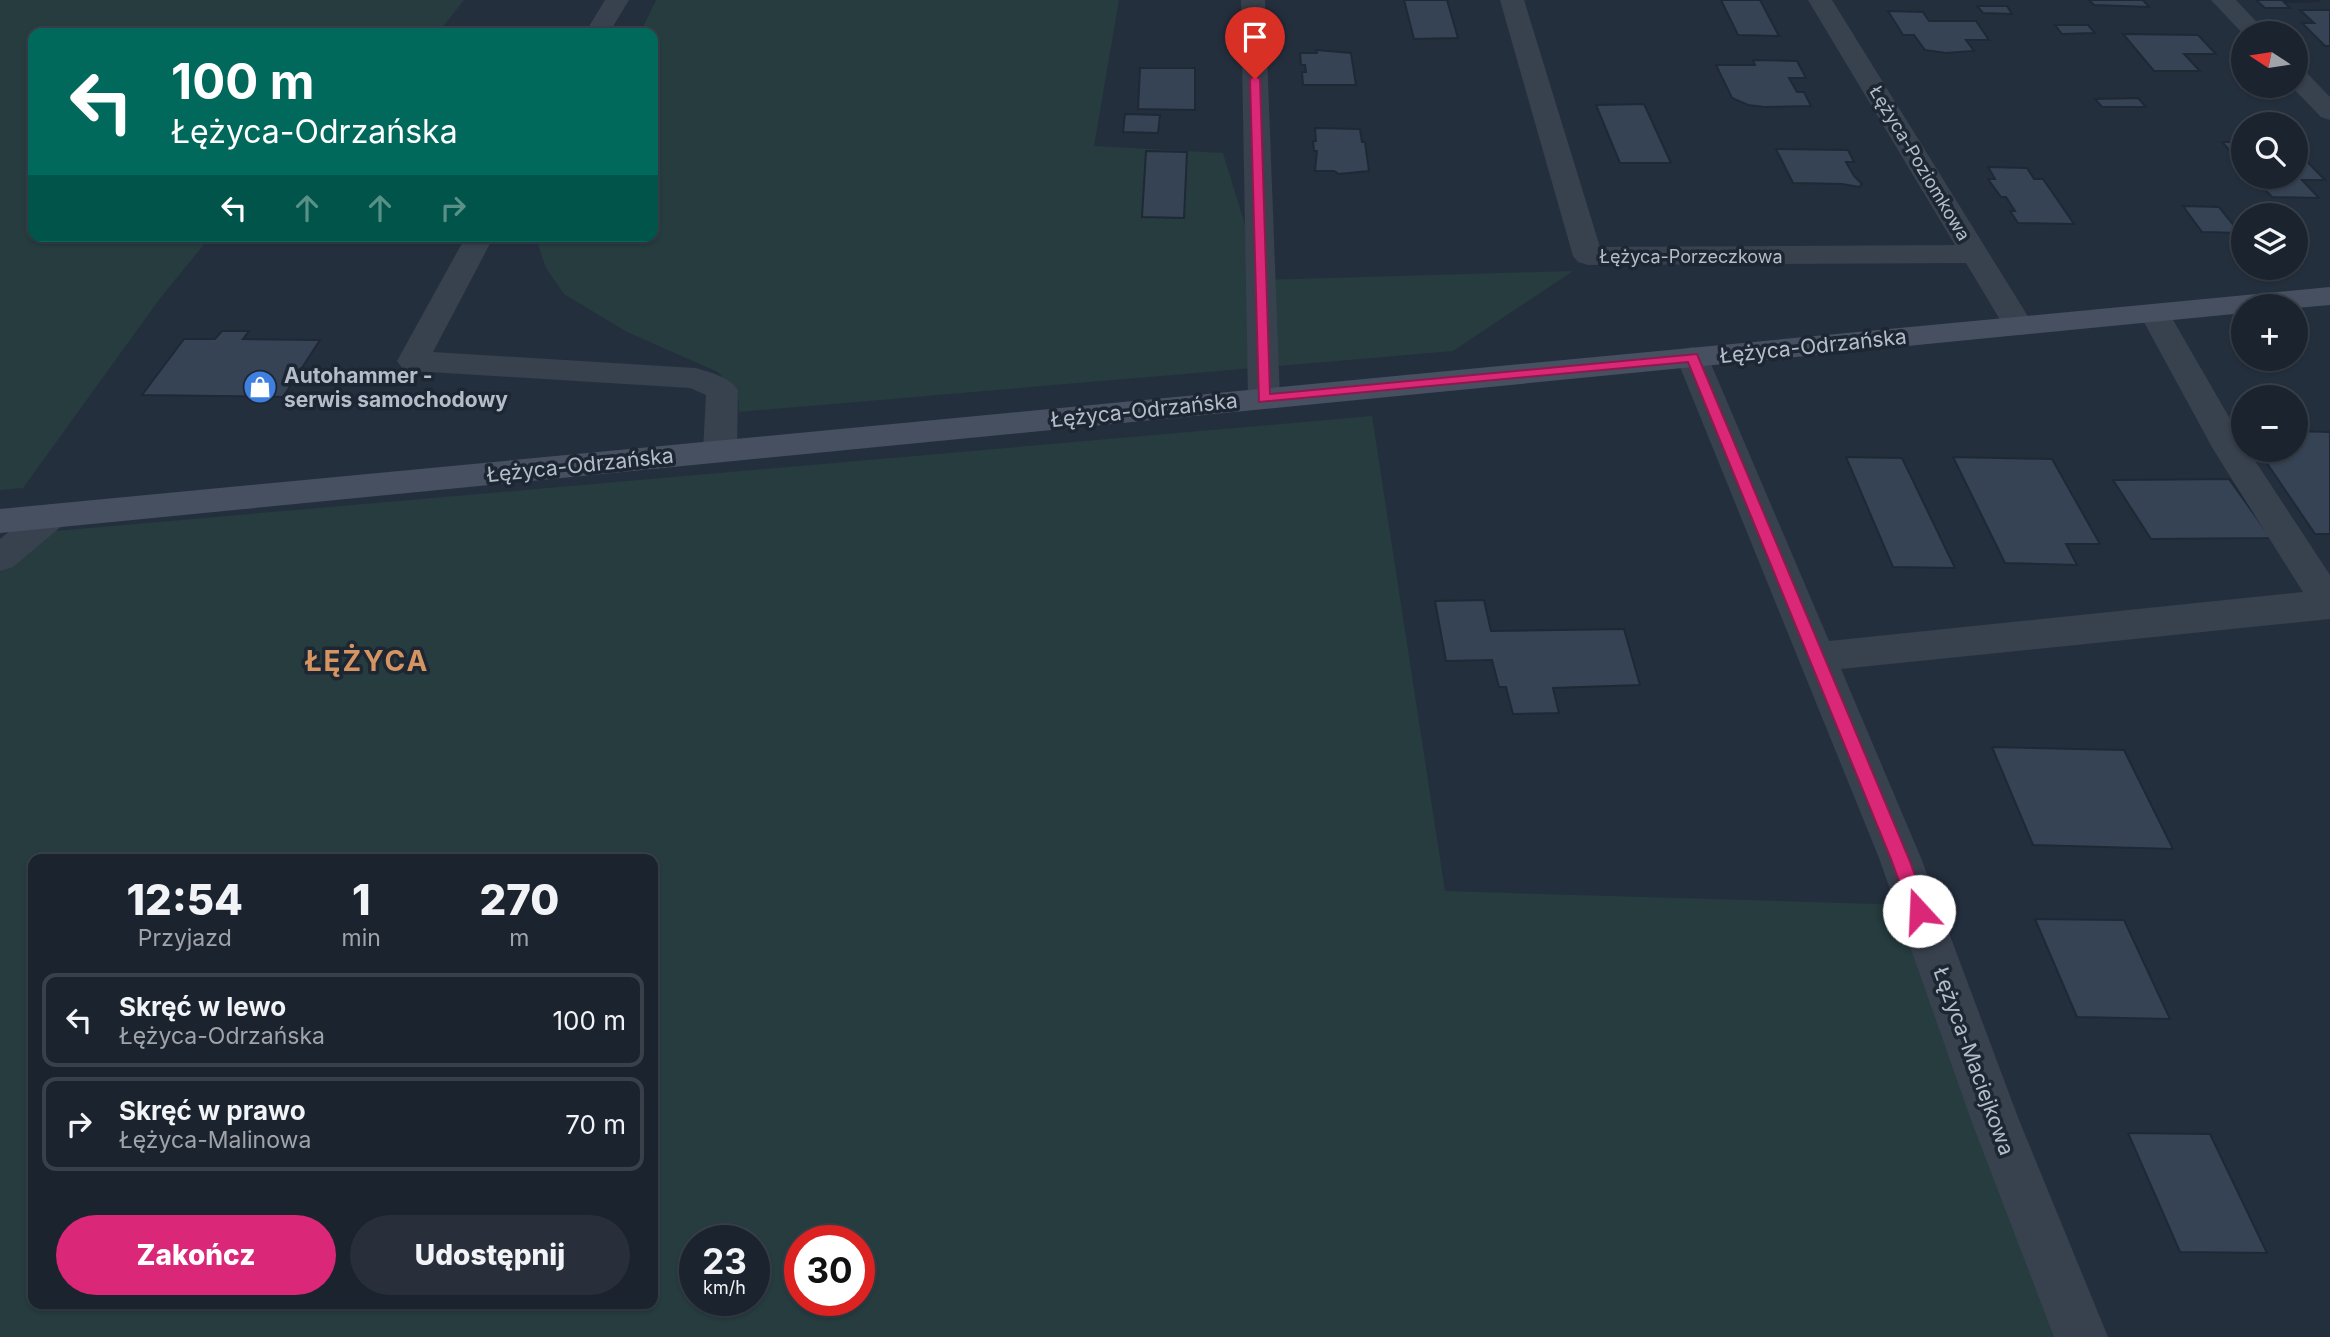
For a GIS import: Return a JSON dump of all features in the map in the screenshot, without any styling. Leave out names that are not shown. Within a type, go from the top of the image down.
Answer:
[{"type":"main road","name":"Łężyca-Odrzańska","points":[[0,521],[2330,296]]},
{"type":"street","points":[[600,28],[617,0]]},
{"type":"street","points":[[1253,0],[1264,398]]},
{"type":"street","name":"Łężyca-Porzeczkowa","points":[[1512,0],[1588,256],[1976,254]]},
{"type":"street","name":"Łężyca-Poziomkowa","points":[[1820,0],[2019,326]]},
{"type":"street","points":[[2223,0],[2243,21]]},
{"type":"street","points":[[2308,89],[2330,112]]},
{"type":"street","points":[[477,242],[413,360],[695,378],[722,390],[720,451]]},
{"type":"street","points":[[1817,657],[2329,604],[2230,449],[2154,313]]},
{"type":"street","name":"Łężyca-Maciejkowa","points":[[1692,357],[1900,859],[1995,1119],[2081,1337]]},
{"type":"street","points":[[0,558],[51,516]]},
{"type":"green space","points":[[0,0],[464,0],[442,28],[28,28],[28,242],[206,242],[161,297],[23,488],[0,490]]},
{"type":"green space","points":[[656,0],[1119,0],[1094,146],[1223,153],[1262,280],[1573,271],[1453,351],[739,412],[738,394],[718,372],[627,332],[564,294],[546,268],[537,242],[658,242],[658,28],[642,28]]},
{"type":"green space","points":[[1372,416],[1445,891],[1909,905],[2089,1337],[0,1337],[0,540],[9,535]]},
{"type":"building","points":[[1404,0],[1447,0],[1458,38],[1414,39]]},
{"type":"building","points":[[1721,0],[1760,0],[1779,36],[1738,35]]},
{"type":"building","points":[[2089,0],[2143,0],[2149,7],[2094,5]]},
{"type":"building","points":[[2256,0],[2319,1],[2284,2],[2290,8],[2265,8]]},
{"type":"building","points":[[1977,6],[2007,6],[2012,14],[1983,13]]},
{"type":"building","points":[[2300,10],[2330,10],[2330,46],[2325,46],[2308,29],[2308,23],[2314,23]]},
{"type":"building","points":[[1888,11],[1923,12],[1929,21],[1976,21],[1989,40],[1966,40],[1974,51],[1946,53],[1925,50],[1914,35],[1903,35]]},
{"type":"building","points":[[2055,25],[2088,25],[2095,33],[2062,34]]},
{"type":"building","points":[[2123,34],[2198,35],[2216,54],[2184,54],[2200,71],[2154,71]]},
{"type":"building","points":[[1316,50],[1351,53],[1356,85],[1303,85],[1302,72],[1306,72],[1305,65],[1301,65],[1300,53],[1317,53]]},
{"type":"building","points":[[1753,60],[1797,61],[1806,78],[1789,78],[1797,92],[1804,92],[1811,106],[1764,107],[1748,105],[1732,98],[1716,65],[1755,65]]},
{"type":"building","points":[[1140,68],[1195,68],[1195,110],[1138,109]]},
{"type":"building","points":[[2138,98],[2146,107],[2102,107],[2095,99]]},
{"type":"building","points":[[1644,104],[1671,163],[1620,163],[1596,105]]},
{"type":"building","points":[[1125,114],[1160,115],[1158,133],[1123,132]]},
{"type":"building","points":[[1315,128],[1360,129],[1362,142],[1365,142],[1369,171],[1339,174],[1334,171],[1315,171]]},
{"type":"building","points":[[2222,142],[2231,142],[2231,152]]},
{"type":"building","points":[[1776,149],[1848,150],[1854,162],[1846,162],[1862,184],[1859,187],[1793,183]]},
{"type":"building","points":[[1146,151],[1187,152],[1184,218],[1142,217]]},
{"type":"building","points":[[2308,162],[2325,180],[2308,180]]},
{"type":"building","points":[[1988,167],[2027,168],[2034,179],[2043,179],[2074,224],[2018,223],[2010,211],[2015,211],[2006,197],[2001,197],[1988,179],[1995,179]]},
{"type":"building","points":[[2308,186],[2319,198],[2272,197],[2264,189],[2308,189]]},
{"type":"building","points":[[2183,206],[2219,207],[2231,222],[2231,233],[2202,232]]},
{"type":"building","points":[[222,331],[249,331],[243,339],[320,340],[283,397],[142,395],[184,339],[215,339]]},
{"type":"building","points":[[2308,431],[2330,432],[2330,534],[2315,534],[2266,462],[2308,462]]},
{"type":"building","points":[[1846,457],[1902,458],[1955,568],[1893,567]]},
{"type":"building","points":[[1953,457],[2052,459],[2100,544],[2066,544],[2077,565],[2005,563]]},
{"type":"building","points":[[2229,479],[2271,538],[2151,539],[2113,480]]},
{"type":"building","points":[[1484,600],[1491,631],[1624,629],[1640,685],[1553,688],[1559,713],[1513,714],[1506,687],[1499,687],[1492,660],[1446,661],[1435,601]]},
{"type":"building","points":[[1992,747],[2124,750],[2173,849],[2033,845]]},
{"type":"building","points":[[2035,919],[2124,920],[2170,1019],[2077,1017]]},
{"type":"building","points":[[2128,1133],[2210,1134],[2267,1253],[2180,1252]]},
{"type":"place","name":"Autohammer - serwis samochodowy","points":[[260,387]]},
{"type":"district","name":"ŁĘŻYCA","points":[[367,661]]},
{"type":"route","points":[[1255,79],[1264,398],[1692,357],[1900,859],[1919,911]]}]
